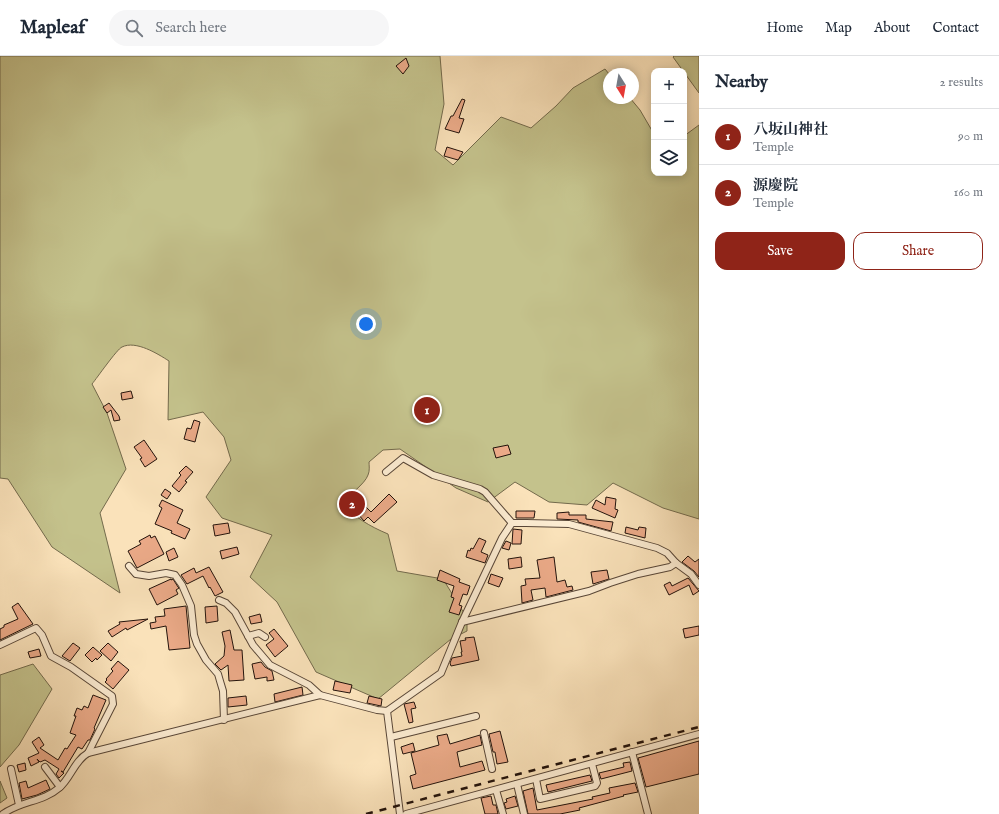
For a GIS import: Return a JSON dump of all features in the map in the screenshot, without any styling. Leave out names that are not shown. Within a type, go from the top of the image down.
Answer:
[{"type":"street","points":[[386,472],[403,458],[434,475],[480,489],[485,492],[512,523],[569,524],[657,548],[667,553],[676,563],[691,574],[699,585]]},
{"type":"street","points":[[219,600],[226,602],[234,612],[252,645],[270,665],[309,685],[320,695],[387,712],[441,673],[462,622],[502,538],[512,523]]},
{"type":"street","points":[[462,622],[589,591],[638,574],[670,567],[676,563]]},
{"type":"street","points":[[129,566],[136,574],[149,576],[166,573],[175,575],[182,585],[191,606],[194,635],[197,644],[206,660],[218,674],[222,691],[224,720]]},
{"type":"street","points":[[0,645],[36,628],[42,635],[51,656],[71,667],[112,696],[113,704],[88,753],[78,761],[60,787],[45,797],[19,805],[3,814]]},
{"type":"street","points":[[248,636],[259,633],[265,637]]},
{"type":"street","points":[[88,753],[320,695]]},
{"type":"street","points":[[387,712],[400,814]]},
{"type":"street","points":[[390,737],[476,716]]},
{"type":"street","points":[[484,733],[492,769]]},
{"type":"street","points":[[406,814],[699,734]]},
{"type":"street","points":[[632,752],[648,814]]},
{"type":"street","points":[[536,779],[540,799],[595,786],[597,783],[592,764]]},
{"type":"street","points":[[46,767],[60,787]]},
{"type":"street","points":[[11,769],[19,805]]},
{"type":"street","points":[[517,784],[524,814]]},
{"type":"street","points":[[496,790],[502,814]]},
{"type":"shaded area","points":[[0,56],[440,56],[444,104],[435,150],[453,165],[501,117],[531,128],[556,106],[573,88],[603,70],[603,104],[635,104],[651,129],[651,176],[687,176],[687,134],[699,125],[699,519],[663,508],[613,483],[587,505],[549,502],[515,482],[488,502],[456,488],[400,449],[383,450],[369,462],[369,473],[364,482],[341,503],[363,521],[388,534],[397,571],[443,579],[467,618],[467,631],[451,639],[378,699],[316,672],[277,602],[250,577],[272,535],[222,518],[206,497],[231,460],[224,437],[203,412],[168,420],[169,361],[159,355],[134,345],[122,347],[92,384],[107,413],[126,469],[100,513],[120,593],[52,547],[8,479],[0,478]]},
{"type":"shaded area","points":[[699,56],[699,93],[687,76],[687,68],[681,68],[673,57]]},
{"type":"shaded area","points":[[33,664],[52,689],[19,745],[0,767],[0,675]]},
{"type":"shaded area","points":[[0,781],[7,798],[0,803]]},
{"type":"building","points":[[406,58],[409,66],[403,74],[396,66]]},
{"type":"building","points":[[462,99],[465,100],[459,118],[464,119],[459,133],[445,129],[451,116],[453,116]]},
{"type":"building","points":[[447,147],[463,152],[458,160],[444,156]]},
{"type":"building","points":[[131,391],[133,398],[122,400],[121,393]]},
{"type":"building","points":[[109,403],[119,416],[120,420],[114,421],[111,410],[107,413],[103,407]]},
{"type":"building","points":[[425,405],[431,406],[430,415],[424,414]]},
{"type":"building","points":[[194,420],[200,422],[195,442],[184,439],[187,428],[191,429]]},
{"type":"building","points":[[144,440],[157,459],[145,467],[140,459],[142,458],[134,447]]},
{"type":"building","points":[[508,445],[511,454],[496,458],[493,448]]},
{"type":"building","points":[[186,466],[193,472],[185,481],[187,482],[179,492],[172,486],[181,475],[179,473]]},
{"type":"building","points":[[165,489],[171,493],[167,499],[161,495]]},
{"type":"building","points":[[351,492],[371,512],[389,494],[397,502],[374,523],[368,517],[364,521],[357,513],[354,516],[341,503]]},
{"type":"building","points":[[606,497],[616,499],[615,509],[618,510],[615,518],[592,508],[596,500],[605,505]]},
{"type":"building","points":[[162,500],[183,510],[177,523],[190,529],[185,539],[171,533],[172,531],[155,524],[162,508],[159,506]]},
{"type":"building","points":[[516,511],[535,511],[534,518],[516,518]]},
{"type":"building","points":[[569,512],[569,515],[586,515],[586,519],[613,522],[611,531],[578,522],[578,520],[557,519],[557,513]]},
{"type":"building","points":[[228,523],[230,533],[215,536],[213,525]]},
{"type":"building","points":[[626,527],[638,530],[639,527],[646,528],[645,538],[625,533]]},
{"type":"building","points":[[513,529],[522,530],[521,544],[512,544]]},
{"type":"building","points":[[150,535],[151,538],[155,536],[164,554],[137,568],[128,551],[141,544],[139,541]]},
{"type":"building","points":[[479,538],[486,541],[481,552],[488,555],[485,563],[466,557],[468,550],[470,551],[471,548],[473,549]]},
{"type":"building","points":[[506,541],[511,543],[509,550],[502,548]]},
{"type":"building","points":[[237,547],[239,554],[222,559],[220,551]]},
{"type":"building","points":[[174,548],[178,557],[169,561],[166,552]]},
{"type":"building","points":[[688,556],[695,562],[699,559],[699,577],[682,562]]},
{"type":"building","points":[[521,557],[522,567],[509,569],[508,559]]},
{"type":"building","points":[[554,557],[557,582],[565,580],[567,587],[572,586],[573,590],[546,597],[545,588],[531,590],[533,600],[522,603],[521,586],[526,585],[525,579],[540,578],[537,560]]},
{"type":"building","points":[[209,567],[223,592],[215,596],[203,576],[187,584],[181,575],[194,568],[196,573]]},
{"type":"building","points":[[440,570],[460,579],[459,582],[470,586],[467,595],[463,594],[459,605],[462,606],[459,615],[449,612],[454,598],[451,597],[454,586],[437,580]]},
{"type":"building","points":[[607,570],[609,579],[593,584],[591,572]]},
{"type":"building","points":[[491,574],[503,578],[499,587],[488,583]]},
{"type":"building","points":[[688,578],[699,591],[693,595],[689,585],[669,595],[664,585],[670,582],[672,586]]},
{"type":"building","points":[[173,579],[179,588],[176,590],[178,594],[157,605],[149,589]]},
{"type":"building","points":[[18,603],[33,624],[0,640],[0,629],[4,627],[4,625],[18,619],[12,607]]},
{"type":"building","points":[[186,606],[190,648],[169,650],[166,626],[151,629],[150,623],[156,622],[155,617],[165,616],[164,609]]},
{"type":"building","points":[[217,606],[218,621],[206,623],[205,607]]},
{"type":"building","points":[[260,614],[262,622],[251,624],[249,617]]},
{"type":"building","points":[[148,619],[127,630],[126,628],[112,637],[108,631],[120,624],[119,622]]},
{"type":"building","points":[[699,626],[699,635],[685,638],[683,629]]},
{"type":"building","points":[[274,629],[288,646],[275,657],[266,645],[274,639],[269,633]]},
{"type":"building","points":[[230,630],[234,650],[242,650],[244,680],[229,681],[228,665],[221,670],[215,664],[224,656],[225,646],[222,632]]},
{"type":"building","points":[[474,637],[479,660],[451,666],[450,663],[452,658],[462,656],[460,641],[466,640],[465,638]]},
{"type":"building","points":[[73,643],[80,648],[70,661],[62,656]]},
{"type":"building","points":[[108,643],[118,652],[111,661],[100,651]]},
{"type":"building","points":[[93,647],[102,655],[97,660],[96,658],[92,662],[85,655]]},
{"type":"building","points":[[39,649],[41,656],[30,658],[28,652]]},
{"type":"building","points":[[118,661],[129,670],[113,689],[105,682],[113,671],[111,669]]},
{"type":"building","points":[[261,662],[265,667],[272,671],[274,680],[267,681],[267,677],[255,679],[252,664]]},
{"type":"building","points":[[335,681],[352,685],[350,693],[333,690]]},
{"type":"building","points":[[302,687],[303,695],[275,702],[274,694]]},
{"type":"building","points":[[93,695],[106,700],[90,740],[88,740],[82,749],[78,747],[63,772],[61,771],[64,773],[59,778],[56,774],[59,769],[45,760],[40,762],[37,759],[39,762],[31,766],[28,758],[39,753],[32,742],[39,737],[44,745],[40,748],[58,760],[65,748],[67,749],[76,735],[70,733],[77,708],[82,710],[84,706],[88,708]]},
{"type":"building","points":[[246,696],[247,705],[228,707],[228,698]]},
{"type":"building","points":[[369,696],[382,699],[381,706],[367,703]]},
{"type":"building","points":[[414,702],[416,708],[411,709],[413,722],[409,723],[404,704]]},
{"type":"building","points":[[500,731],[508,762],[497,764],[489,734]]},
{"type":"building","points":[[447,734],[450,744],[480,735],[482,745],[457,752],[460,767],[482,761],[485,770],[413,789],[410,776],[416,774],[411,753],[439,745],[437,736]]},
{"type":"building","points":[[699,741],[699,774],[646,787],[638,758]]},
{"type":"building","points":[[413,743],[415,751],[403,754],[401,747]]},
{"type":"building","points":[[630,762],[632,771],[601,779],[599,773],[624,767],[623,763]]},
{"type":"building","points":[[25,763],[26,770],[19,772],[17,765]]},
{"type":"building","points":[[590,775],[592,781],[548,792],[546,785]]},
{"type":"building","points":[[46,780],[50,789],[37,795],[22,799],[19,783],[26,781],[28,788]]},
{"type":"building","points":[[635,783],[638,792],[579,808],[580,810],[560,814],[528,814],[523,791],[533,788],[537,810],[593,799],[592,797],[610,793],[609,788]]},
{"type":"building","points":[[491,796],[493,805],[496,805],[498,814],[485,814],[481,798]]},
{"type":"building","points":[[515,796],[518,806],[506,809],[504,803],[507,802],[506,799]]},
{"type":"railway","points":[[366,814],[699,727]]},
{"type":"place","name":"八坂山神社","points":[[427,410]]},
{"type":"place","name":"源慶院","points":[[352,504]]}]
